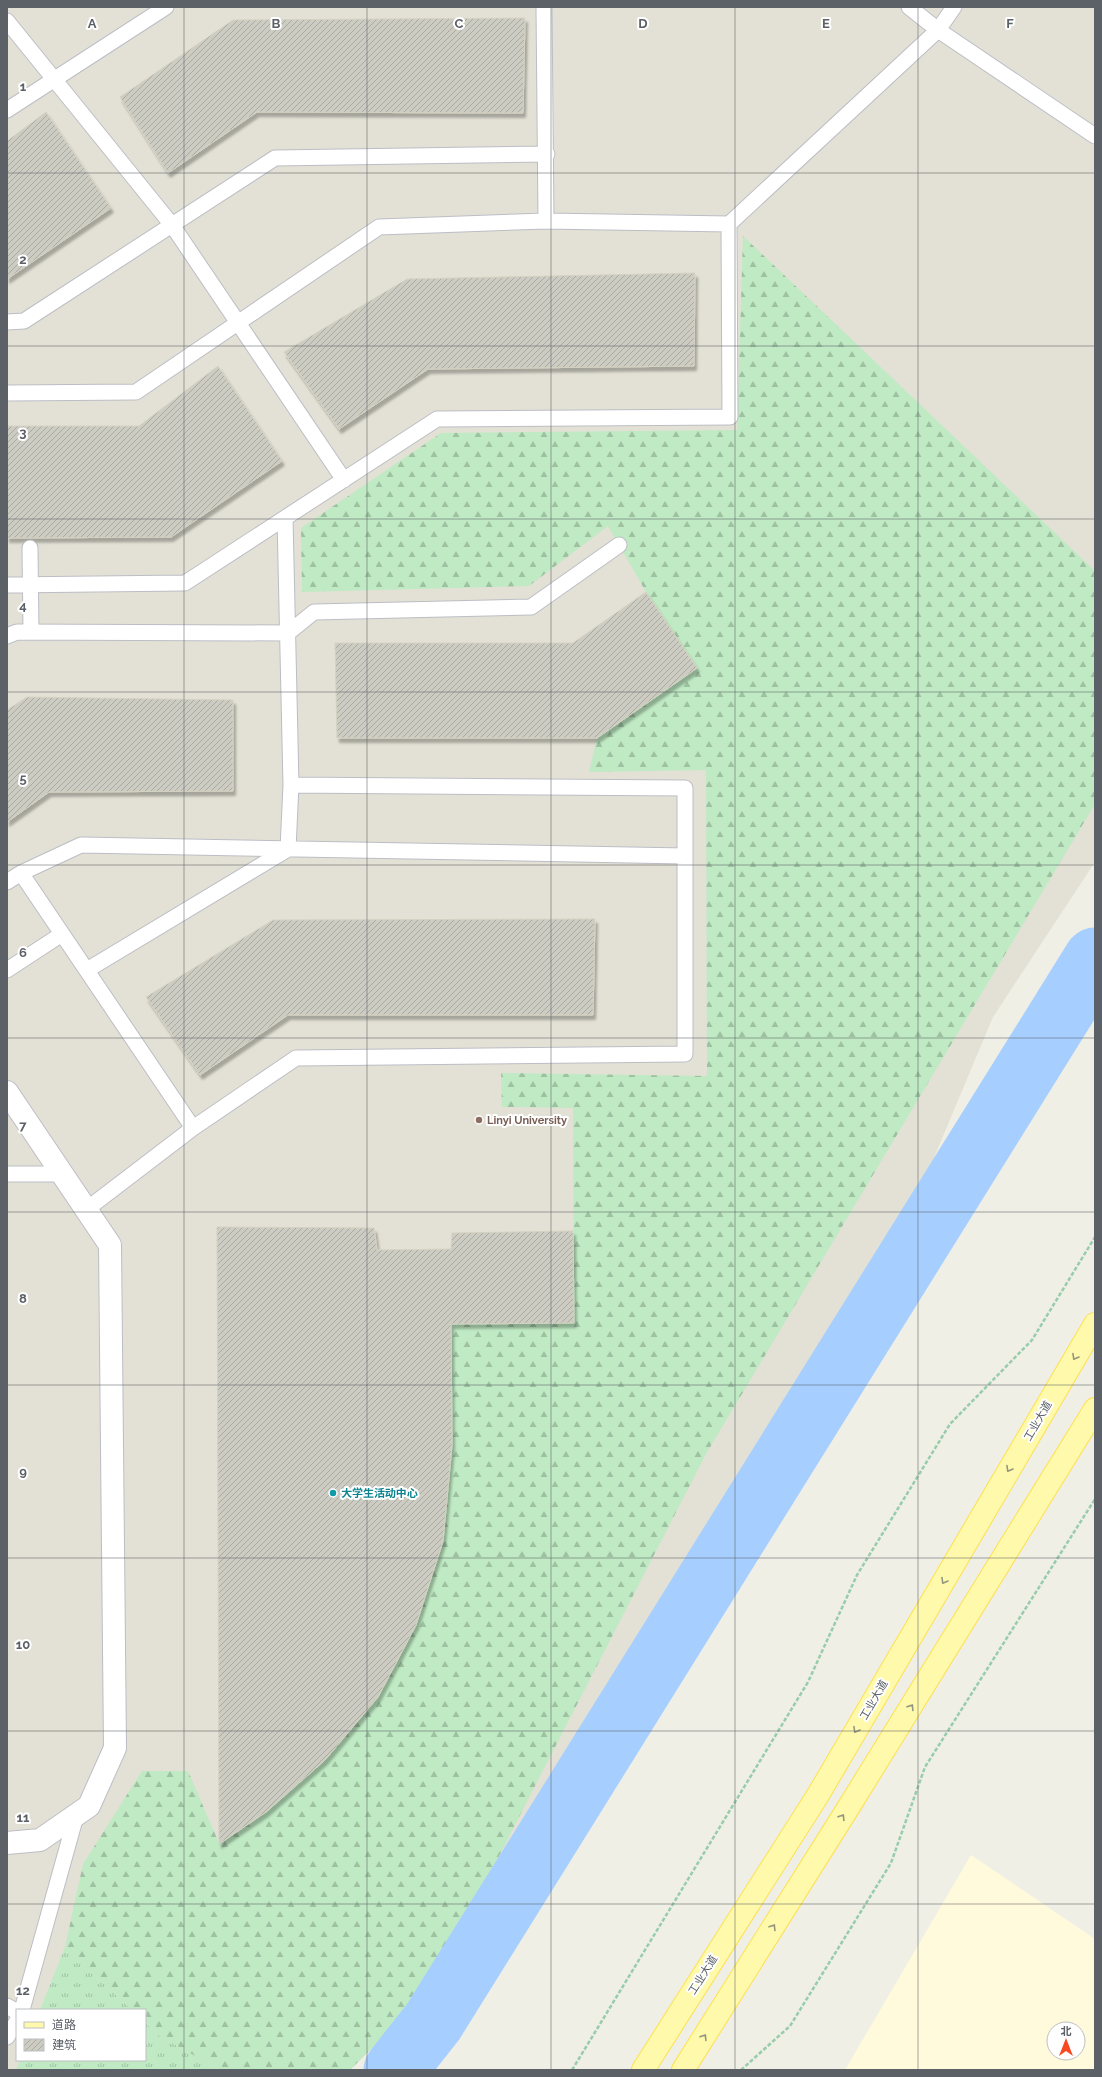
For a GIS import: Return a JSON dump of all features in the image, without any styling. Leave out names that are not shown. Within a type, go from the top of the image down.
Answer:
[{"type":"main road","name":"工业大道","points":[[643,2070],[818,1795],[1095,1324]]},
{"type":"main road","points":[[683,2070],[1095,1410]]},
{"type":"street","points":[[7,1092],[87,1208],[110,1245],[115,1748],[89,1806],[40,1840],[7,1843]]},
{"type":"lane","points":[[7,110],[166,7]]},
{"type":"lane","points":[[544,7],[547,154],[546,221]]},
{"type":"lane","points":[[909,7],[938,30],[1095,136]]},
{"type":"lane","points":[[7,393],[136,392],[239,324],[379,227],[546,221],[730,224],[938,30],[954,7]]},
{"type":"lane","points":[[7,21],[172,225],[344,480]]},
{"type":"lane","points":[[7,322],[24,321],[275,158],[547,154]]},
{"type":"lane","points":[[7,585],[185,583],[437,419],[730,418],[730,224]]},
{"type":"lane","points":[[285,518],[291,785],[288,849]]},
{"type":"lane","points":[[7,636],[17,632],[288,633],[314,612],[530,607],[619,545]]},
{"type":"lane","points":[[30,548],[31,632]]},
{"type":"lane","points":[[87,1208],[193,1128],[296,1058],[686,1054],[684,788],[291,785]]},
{"type":"lane","points":[[7,882],[21,873],[81,845],[684,856]]},
{"type":"lane","points":[[87,970],[288,849]]},
{"type":"lane","points":[[21,873],[193,1128]]},
{"type":"lane","points":[[7,970],[62,934]]},
{"type":"lane","points":[[7,1174],[63,1174]]},
{"type":"lane","points":[[22,2009],[76,1816]]},
{"type":"lane","points":[[7,2006],[16,2011]]},
{"type":"lane","points":[[7,2037],[16,2023]]},
{"type":"path","points":[[572,2070],[808,1682],[857,1575],[946,1430],[950,1424],[1032,1340],[1095,1237]]},
{"type":"path","points":[[741,2070],[790,2026],[883,1877],[891,1863],[925,1767],[1095,1499]]},
{"type":"shaded area","name":"Linyi University","points":[[7,7],[1095,7],[1095,862],[993,1017],[907,1222],[430,1990],[350,2070],[7,2070]]},
{"type":"shaded area","points":[[971,1855],[1095,1939],[1095,2070],[845,2070]]},
{"type":"green space","points":[[743,236],[1095,571],[1095,804],[706,1454],[430,1990],[350,2070],[220,2070],[158,2035],[146,2023],[146,2009],[131,2009],[65,1947],[83,1864],[142,1771],[188,1771],[219,1843],[266,1812],[325,1760],[378,1697],[416,1625],[443,1541],[452,1445],[451,1324],[574,1322],[573,1108],[502,1107],[501,1073],[707,1076],[706,770],[589,772],[597,738],[697,668],[646,592],[608,526],[529,586],[302,592],[301,528],[441,433],[737,430]]},
{"type":"green space","points":[[65,1947],[131,2009],[40,2009]]},
{"type":"green space","points":[[146,2023],[158,2035],[220,2070],[16,2070],[20,2061],[146,2061]]},
{"type":"building","points":[[525,18],[523,113],[257,112],[168,173],[120,97],[233,20]]},
{"type":"building","points":[[46,112],[111,208],[7,279],[7,141]]},
{"type":"building","points":[[695,273],[694,366],[428,369],[339,429],[284,352],[407,279]]},
{"type":"building","points":[[218,366],[282,461],[171,537],[7,538],[7,426],[139,426]]},
{"type":"building","points":[[646,592],[697,668],[597,738],[337,738],[335,643],[573,643]]},
{"type":"building","points":[[27,697],[233,700],[233,791],[49,792],[7,822],[7,710]]},
{"type":"building","points":[[595,919],[593,1015],[288,1015],[200,1075],[146,997],[273,920]]},
{"type":"building","name":"大学生活动中心","points":[[217,1227],[374,1228],[377,1250],[451,1249],[452,1233],[573,1231],[574,1323],[451,1324],[452,1445],[443,1541],[416,1625],[378,1697],[325,1760],[266,1812],[219,1844]]},
{"type":"waterway","points":[[395,2070],[433,2022],[1095,959]]},
{"type":"place","name":"Linyi University","points":[[479,1120]]},
{"type":"place","name":"大学生活动中心","points":[[333,1493]]}]
